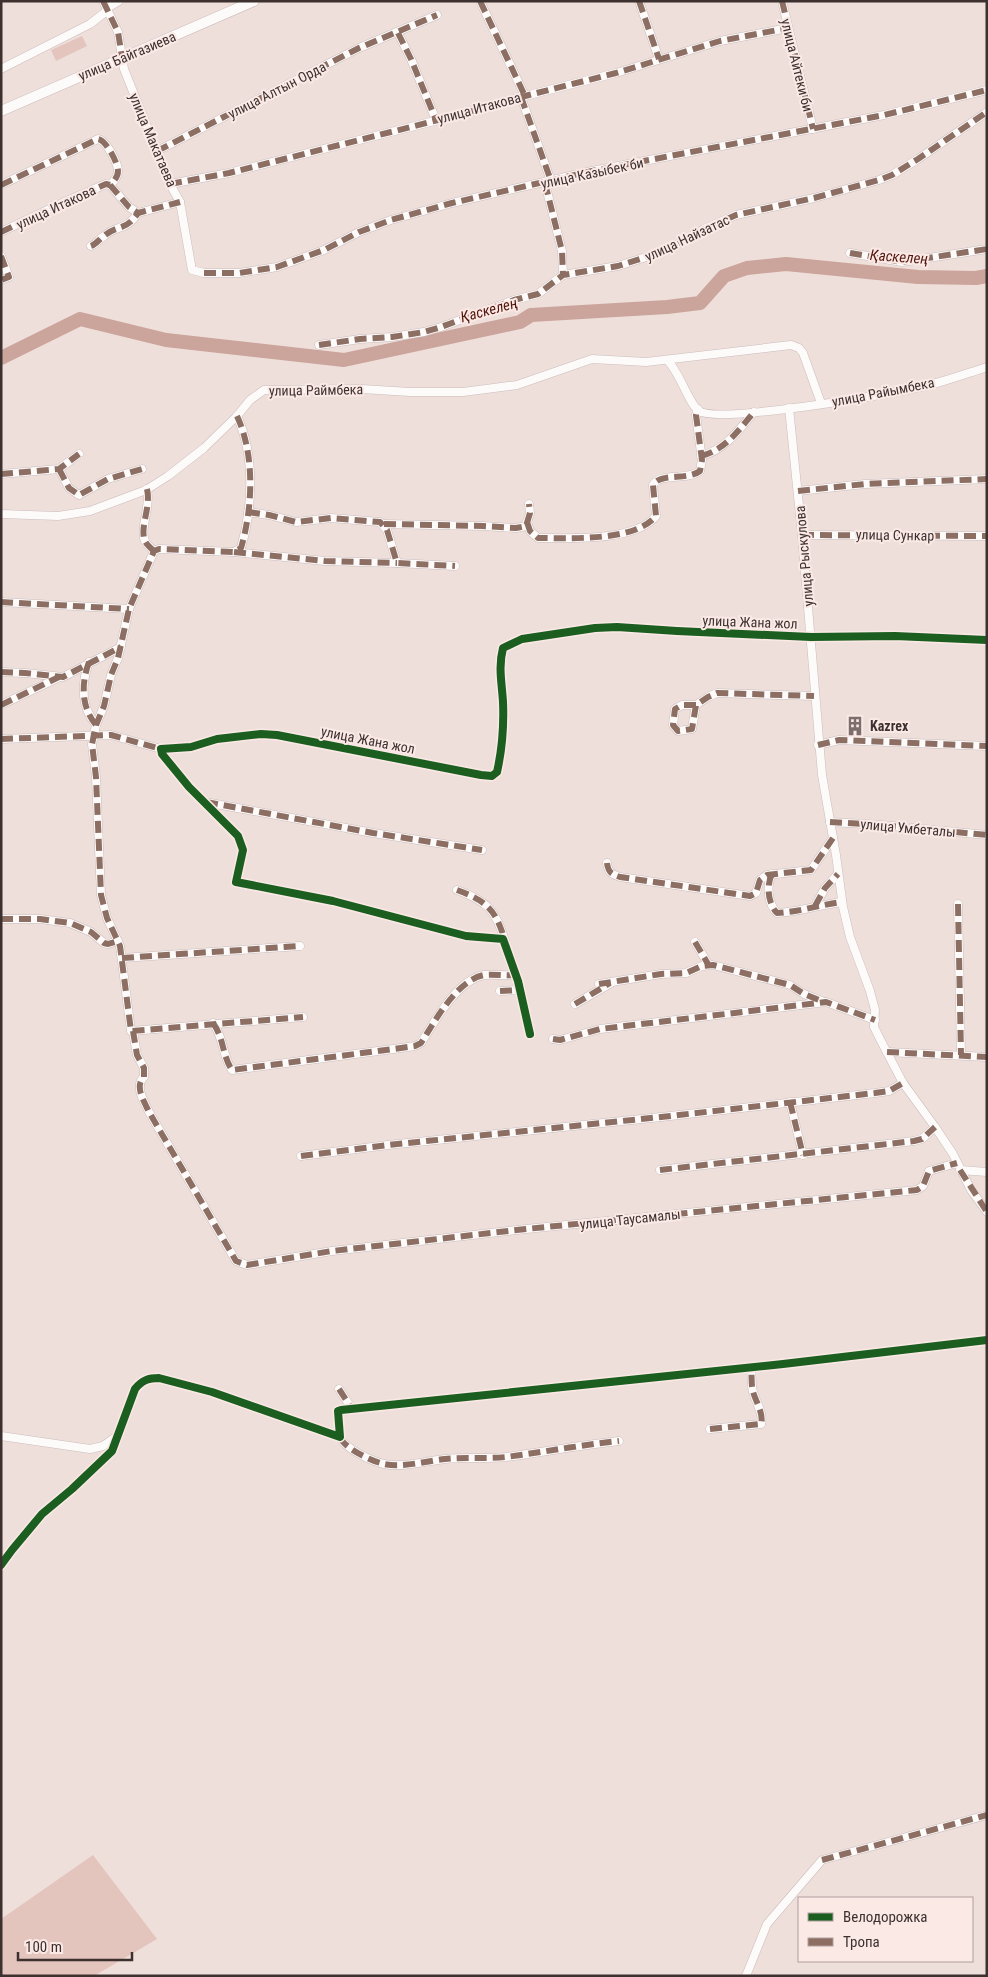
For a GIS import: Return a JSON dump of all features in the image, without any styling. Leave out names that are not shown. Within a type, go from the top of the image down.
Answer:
[{"type":"main road","name":"улица Байгазиева","points":[[1,111],[254,1]]},
{"type":"street","points":[[1,69],[90,24],[106,6],[120,1]]},
{"type":"street","points":[[480,1],[523,96],[548,182],[562,251],[563,276]]},
{"type":"street","points":[[639,1],[659,59]]},
{"type":"street","name":"улица Айтеки би","points":[[782,1],[813,130]]},
{"type":"street","name":"улица Макатаева","points":[[106,6],[118,32],[124,69],[170,184],[180,202],[192,270],[204,273]]},
{"type":"street","name":"улица Алтын Орда","points":[[157,151],[359,48],[437,15]]},
{"type":"street","name":"улица Итакова","points":[[170,184],[229,173],[436,120],[616,73],[720,41],[788,28]]},
{"type":"street","points":[[398,33],[411,59],[436,120]]},
{"type":"street","name":"улица Казыбек би","points":[[204,273],[239,273],[277,267],[324,250],[359,232],[392,220],[452,203],[592,171],[813,130],[987,90]]},
{"type":"street","name":"улица Найзатас","points":[[319,345],[424,332],[472,317],[514,300],[538,294],[563,276],[618,266],[668,250],[704,229],[736,215],[814,198],[885,178],[918,159],[987,112]]},
{"type":"street","points":[[1,185],[98,139],[104,141],[108,147],[118,170],[116,178],[110,185],[129,207],[138,213]]},
{"type":"street","name":"улица Итакова","points":[[1,232],[62,202],[106,184],[110,185]]},
{"type":"street","points":[[91,246],[100,241],[102,236],[132,223],[138,213],[180,202]]},
{"type":"street","points":[[850,254],[902,262],[987,249]]},
{"type":"street","points":[[1,256],[9,277],[1,280]]},
{"type":"street","name":"улица Райымбека","points":[[667,360],[791,345],[799,348],[803,353],[821,403],[864,398],[922,386],[987,367]]},
{"type":"street","name":"улица Раймбека","points":[[1,514],[58,516],[90,511],[147,489],[168,476],[204,448],[237,416],[250,400],[264,390],[362,388],[410,392],[463,392],[517,385],[592,359],[646,362],[667,360]]},
{"type":"street","points":[[667,360],[675,368],[698,410],[706,414],[754,412],[821,403]]},
{"type":"street","name":"улица Рыскулова","points":[[789,408],[811,637],[818,746],[842,902],[850,937],[870,991],[875,1020],[874,1027],[903,1083],[935,1127],[987,1212]]},
{"type":"street","points":[[527,522],[530,530],[538,538],[587,538],[637,529],[651,522],[656,516],[653,485],[655,482],[662,478],[696,474],[700,471],[701,456],[696,415],[698,410]]},
{"type":"street","points":[[701,456],[718,449],[730,440],[754,412]]},
{"type":"street","points":[[234,552],[241,548],[248,512],[249,485],[245,439],[237,416]]},
{"type":"street","points":[[1,474],[59,469],[79,454]]},
{"type":"street","points":[[59,469],[69,488],[79,495],[108,479],[142,468]]},
{"type":"street","points":[[798,491],[865,484],[987,479]]},
{"type":"street","points":[[147,489],[148,502],[144,538],[146,544],[154,551]]},
{"type":"street","points":[[248,512],[296,522],[331,518],[374,521],[384,524],[516,528],[523,527],[527,522],[530,513],[529,504]]},
{"type":"street","points":[[384,524],[397,562]]},
{"type":"street","name":"улица Сункар","points":[[802,534],[987,536]]},
{"type":"street","points":[[303,1017],[131,1031],[122,958],[118,941],[107,918],[101,895],[96,777],[92,744],[120,647],[128,609],[154,551],[159,548],[325,560],[455,566]]},
{"type":"street","points":[[1,602],[128,609]]},
{"type":"street","name":"улица Жана жол","points":[[1,739],[95,734],[111,735],[161,749],[192,747],[216,739],[239,736],[277,735],[481,776],[492,776],[497,772],[502,736],[503,703],[499,662],[503,648],[522,639],[595,628],[617,627],[811,637],[895,636],[987,640]]},
{"type":"street","points":[[1,705],[59,677],[63,677],[120,647]]},
{"type":"street","points":[[89,662],[86,670],[84,697],[87,711],[96,725]]},
{"type":"street","points":[[1,672],[25,672],[59,677]]},
{"type":"street","points":[[696,705],[708,696],[728,692],[814,696]]},
{"type":"street","points":[[818,746],[839,740],[987,746]]},
{"type":"street","points":[[161,749],[162,754],[171,766],[238,836],[242,846],[242,856],[236,882],[334,901],[466,936],[500,938],[505,941]]},
{"type":"street","points":[[205,802],[373,833],[482,850]]},
{"type":"street","name":"улица Умбеталы","points":[[830,822],[987,835]]},
{"type":"street","points":[[607,862],[608,870],[620,877],[750,896],[757,892],[760,880],[772,874],[811,870],[833,838]]},
{"type":"street","points":[[772,874],[769,885],[770,899],[772,908],[777,913],[804,911],[815,906],[842,902]]},
{"type":"street","points":[[815,906],[825,888],[838,874]]},
{"type":"street","points":[[457,890],[479,898],[500,924],[516,975],[530,1034]]},
{"type":"street","points":[[958,904],[961,1055]]},
{"type":"street","points":[[1,919],[40,919],[70,924],[91,932],[104,943],[108,944],[118,941]]},
{"type":"street","points":[[695,942],[704,963]]},
{"type":"street","points":[[122,958],[300,946]]},
{"type":"street","points":[[599,984],[614,980],[661,974],[686,973],[704,963],[790,985],[804,994],[875,1020]]},
{"type":"street","points":[[213,1023],[221,1037],[227,1062],[232,1070],[415,1046],[421,1042],[456,994],[471,980],[492,974],[516,975]]},
{"type":"street","points":[[575,1004],[614,980]]},
{"type":"street","points":[[500,992],[520,990]]},
{"type":"street","points":[[553,1039],[560,1040],[600,1029],[826,1002]]},
{"type":"street","name":"улица Таусамалы","points":[[133,1031],[137,1055],[144,1068],[144,1077],[139,1085],[142,1097],[158,1130],[236,1261],[246,1265],[292,1257],[517,1230],[917,1190],[923,1186],[929,1171],[959,1166],[987,1172]]},
{"type":"street","points":[[887,1052],[987,1057]]},
{"type":"street","points":[[301,1156],[388,1145],[661,1118],[875,1093],[889,1091],[903,1083]]},
{"type":"street","points":[[790,1102],[803,1155]]},
{"type":"street","points":[[660,1170],[914,1141],[922,1139],[935,1127]]},
{"type":"street","points":[[619,1441],[578,1445],[506,1457],[446,1458],[393,1465],[383,1464],[343,1444],[340,1436],[338,1412],[751,1368],[987,1340]]},
{"type":"street","points":[[710,1429],[760,1424],[762,1421],[760,1412],[752,1391],[751,1368]]},
{"type":"street","points":[[1,1565],[42,1514],[112,1451],[135,1389],[140,1382],[159,1378],[212,1392],[340,1436]]},
{"type":"street","points":[[339,1389],[352,1409]]},
{"type":"street","points":[[1,1436],[90,1449],[103,1446],[118,1435]]},
{"type":"street","points":[[746,1976],[767,1924],[822,1860],[987,1815]]},
{"type":"shaded area","points":[[82,36],[87,46],[56,61],[51,50]]},
{"type":"shaded area","points":[[93,1855],[157,1939],[94,1976],[1,1976],[1,1919]]},
{"type":"waterway","name":"Қаскелең","points":[[1,358],[80,319],[166,340],[344,360],[520,322],[531,315],[667,307],[700,303],[724,276],[747,268],[786,264],[918,277],[976,278],[987,276]]},
{"type":"marked path","points":[[103,1],[118,32],[122,57]]},
{"type":"marked path","points":[[480,1],[525,96]]},
{"type":"marked path","points":[[639,1],[659,59]]},
{"type":"marked path","points":[[782,1],[813,129]]},
{"type":"marked path","points":[[157,151],[359,48],[437,15]]},
{"type":"marked path","points":[[170,184],[229,173],[458,115],[616,73],[720,41],[788,28]]},
{"type":"marked path","points":[[398,33],[411,59],[436,120]]},
{"type":"marked path","points":[[204,273],[239,273],[277,267],[324,250],[359,232],[391,220],[452,203],[592,171],[884,115],[987,90]]},
{"type":"marked path","points":[[521,97],[551,181]]},
{"type":"marked path","points":[[319,345],[392,337],[441,327],[514,300],[538,294],[563,275],[618,266],[668,250],[704,229],[736,215],[814,198],[879,180],[892,175],[918,159],[987,112]]},
{"type":"marked path","points":[[1,185],[98,139],[108,147],[117,167],[117,175],[110,185]]},
{"type":"marked path","points":[[545,183],[562,251],[563,275]]},
{"type":"marked path","points":[[1,232],[106,184],[110,185]]},
{"type":"marked path","points":[[110,185],[129,207],[138,213],[180,202]]},
{"type":"marked path","points":[[91,246],[109,232],[129,223],[138,213]]},
{"type":"marked path","points":[[850,253],[902,262],[987,249]]},
{"type":"marked path","points":[[1,256],[9,277],[1,280]]},
{"type":"marked path","points":[[527,522],[530,531],[538,538],[601,537],[633,530],[646,524],[656,516],[653,485],[657,481],[668,477],[688,476],[700,471],[702,460],[696,415],[698,409]]},
{"type":"marked path","points":[[701,456],[710,453],[724,444],[754,412]]},
{"type":"marked path","points":[[237,416],[247,447],[250,481],[248,516],[241,548],[234,552],[159,549],[154,551],[129,609],[118,658],[111,675],[104,706],[96,725],[92,744],[96,777],[101,895],[107,918],[120,946],[131,1031],[303,1017]]},
{"type":"marked path","points":[[1,474],[59,469],[79,454]]},
{"type":"marked path","points":[[59,469],[69,488],[79,495],[108,479],[142,469]]},
{"type":"marked path","points":[[798,491],[865,484],[987,479]]},
{"type":"marked path","points":[[147,489],[148,502],[143,533],[147,544],[154,551]]},
{"type":"marked path","points":[[384,524],[516,528],[526,526],[530,513],[529,504]]},
{"type":"marked path","points":[[248,512],[296,522],[331,518],[380,522],[387,530],[397,563],[455,566]]},
{"type":"marked path","points":[[802,535],[987,536]]},
{"type":"marked path","points":[[234,552],[325,561],[397,563]]},
{"type":"marked path","points":[[1,602],[129,609]]},
{"type":"marked path","points":[[1,672],[63,677],[121,647]]},
{"type":"marked path","points":[[89,662],[86,670],[84,695],[87,711],[96,725]]},
{"type":"marked path","points":[[1,705],[59,677]]},
{"type":"marked path","points":[[696,705],[682,705],[675,709],[673,725],[678,731],[692,729],[696,705],[717,693],[814,696]]},
{"type":"marked path","points":[[1,739],[111,735],[161,749]]},
{"type":"marked path","points":[[818,745],[839,740],[987,746]]},
{"type":"marked path","points":[[206,802],[373,833],[482,850]]},
{"type":"marked path","points":[[830,822],[987,835]]},
{"type":"marked path","points":[[607,863],[610,872],[620,877],[750,896],[756,893],[760,880],[767,875],[811,870],[833,838]]},
{"type":"marked path","points":[[772,874],[769,883],[769,894],[772,905],[777,913],[842,902]]},
{"type":"marked path","points":[[815,906],[825,888],[838,874]]},
{"type":"marked path","points":[[457,890],[476,898],[489,908],[502,930],[505,941]]},
{"type":"marked path","points":[[958,904],[961,1055]]},
{"type":"marked path","points":[[1,919],[40,919],[70,923],[91,932],[104,943],[108,944],[118,941]]},
{"type":"marked path","points":[[695,942],[708,964]]},
{"type":"marked path","points":[[122,958],[300,946]]},
{"type":"marked path","points":[[599,984],[661,974],[686,973],[702,966],[713,965],[790,985],[804,994],[824,1002]]},
{"type":"marked path","points":[[213,1023],[232,1070],[415,1046],[421,1043],[440,1013],[456,993],[474,978],[484,975],[516,975]]},
{"type":"marked path","points":[[575,1004],[610,983]]},
{"type":"marked path","points":[[500,991],[520,990]]},
{"type":"marked path","points":[[553,1039],[560,1040],[600,1029],[826,1002],[875,1020]]},
{"type":"marked path","points":[[133,1031],[137,1055],[144,1068],[144,1077],[141,1081],[140,1089],[149,1112],[236,1261],[247,1265],[332,1251],[526,1229],[917,1190],[923,1186],[929,1171],[957,1163]]},
{"type":"marked path","points":[[887,1052],[987,1057]]},
{"type":"marked path","points":[[301,1156],[875,1093],[889,1091],[903,1083]]},
{"type":"marked path","points":[[790,1102],[803,1155]]},
{"type":"marked path","points":[[660,1170],[914,1141],[922,1139],[935,1127]]},
{"type":"marked path","points":[[960,1170],[987,1212]]},
{"type":"marked path","points":[[710,1429],[761,1424],[761,1412],[752,1389],[751,1367]]},
{"type":"marked path","points":[[339,1389],[352,1409]]},
{"type":"marked path","points":[[340,1437],[352,1450],[372,1460],[391,1465],[414,1464],[453,1458],[506,1457],[619,1441]]},
{"type":"marked path","points":[[822,1860],[987,1815]]},
{"type":"cycle path","points":[[530,1034],[518,981],[503,939],[466,936],[333,901],[236,882],[243,850],[238,836],[189,787],[162,754],[161,749],[191,747],[217,739],[261,734],[277,735],[492,776],[497,772],[502,738],[501,669],[503,648],[522,639],[595,628],[617,627],[811,637],[895,636],[987,640]]},
{"type":"cycle path","points":[[1,1565],[42,1514],[112,1451],[135,1389],[140,1383],[149,1379],[159,1378],[212,1392],[340,1437],[338,1411],[341,1410],[783,1364],[987,1340]]},
{"type":"place","name":"Kazrex","points":[[855,726]]}]
